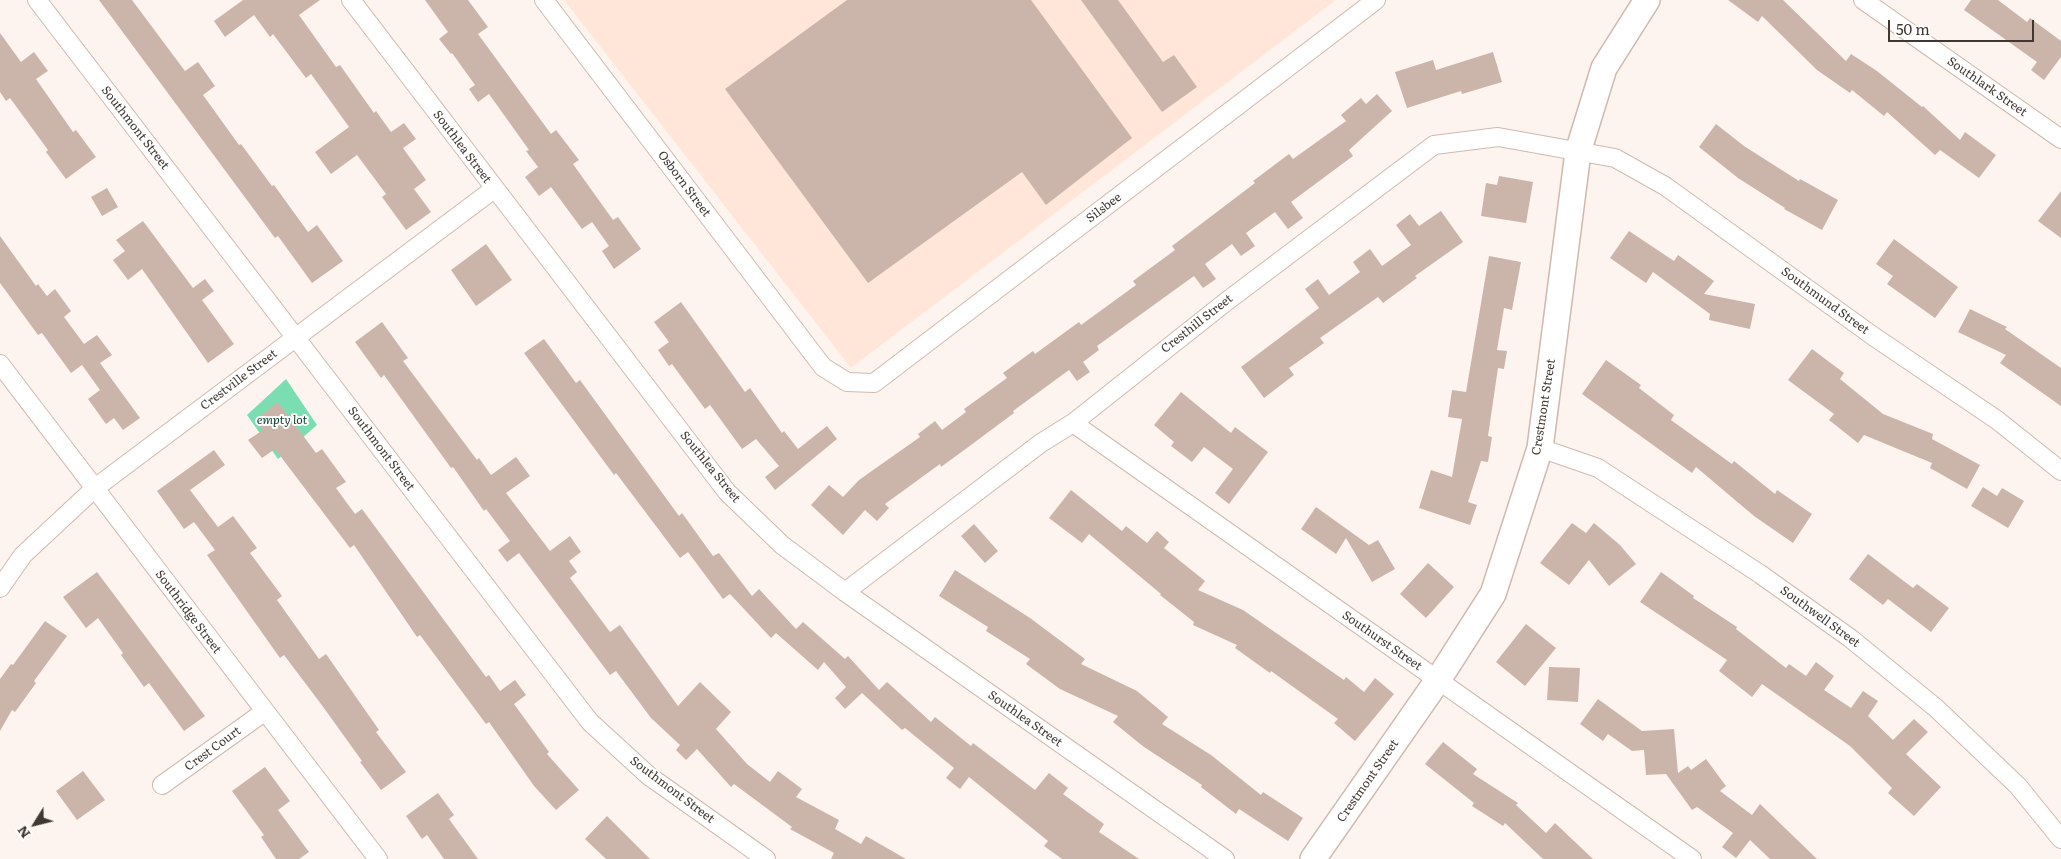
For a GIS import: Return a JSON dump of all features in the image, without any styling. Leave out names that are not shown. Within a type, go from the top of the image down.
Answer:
[{"type":"street","name":"Southmont Street","points":[[37,0],[590,722],[649,776],[766,859]]},
{"type":"street","name":"Southlea Street","points":[[351,0],[727,492],[782,545],[845,592],[1225,859]]},
{"type":"street","name":"Osborn Street","points":[[544,0],[823,367]]},
{"type":"street","name":"Silsbee","points":[[823,367],[847,382],[874,383],[1376,0]]},
{"type":"street","name":"Crestmont Street","points":[[1312,859],[1438,680],[1493,594],[1540,448],[1578,152],[1604,68],[1647,0]]},
{"type":"street","name":"Southlark Street","points":[[1863,0],[2061,139]]},
{"type":"street","name":"Cresthill Street","points":[[845,592],[1041,443],[1072,423],[1227,301],[1434,145],[1498,137],[1578,152]]},
{"type":"street","name":"Southmund Street","points":[[1578,152],[1615,158],[1665,186],[1873,336],[1997,420],[2061,472]]},
{"type":"street","name":"Crestville Street","points":[[0,588],[23,554],[94,488],[494,189]]},
{"type":"street","name":"Southridge Street","points":[[0,364],[378,859]]},
{"type":"street","name":"Southurst Street","points":[[1072,423],[1692,859]]},
{"type":"street","name":"Southwell Street","points":[[1540,448],[1598,468],[1760,574],[1850,638],[1936,708],[2018,786],[2061,839]]},
{"type":"street","name":"Crest Court","points":[[162,785],[264,712]]},
{"type":"shaded area","points":[[564,0],[1336,0],[851,368]]},
{"type":"green space","name":"empty lot","points":[[286,379],[317,425],[278,459],[247,415]]},
{"type":"building","points":[[99,0],[132,0],[185,71],[198,62],[215,86],[203,95],[239,145],[241,144],[272,186],[274,185],[308,232],[317,225],[343,261],[312,283],[278,236],[275,238]]},
{"type":"building","points":[[243,0],[320,0],[299,15],[336,67],[340,65],[374,113],[376,111],[391,132],[404,123],[416,139],[403,148],[426,180],[414,189],[431,212],[406,230],[382,197],[386,194],[357,155],[331,174],[315,152],[349,127],[311,74],[306,78],[273,34],[270,37],[254,15],[225,37],[214,21]]},
{"type":"building","points":[[425,0],[468,0],[488,27],[478,34],[551,134],[556,130],[579,160],[573,164],[613,220],[618,217],[641,249],[614,269],[602,251],[609,246],[592,222],[582,229],[551,187],[539,196],[525,177],[538,167],[526,151],[529,150],[489,94],[478,102],[469,89],[475,85],[452,53],[439,39],[448,32]]},
{"type":"building","points":[[847,0],[1031,0],[1132,138],[1046,205],[1022,172],[868,283],[725,89]]},
{"type":"building","points":[[1081,0],[1118,0],[1163,62],[1174,55],[1197,87],[1162,112]]},
{"type":"building","points":[[1728,0],[1783,0],[1846,61],[1851,54],[1923,106],[1960,140],[1965,132],[1996,155],[1979,178],[1940,150],[1935,155],[1887,112],[1884,116],[1852,90],[1850,93],[1817,70],[1762,16],[1758,22]]},
{"type":"building","points":[[1971,0],[1998,0],[2027,22],[2030,18],[2061,41],[2061,57],[2044,80],[2031,70],[2037,62],[1964,10]]},
{"type":"building","points":[[0,33],[21,62],[34,52],[48,71],[36,79],[73,132],[76,130],[96,157],[66,179],[46,152],[48,150],[10,98],[6,101],[0,92]]},
{"type":"building","points":[[1493,52],[1502,82],[1462,94],[1461,91],[1407,108],[1395,72],[1433,60],[1436,70]]},
{"type":"building","points":[[1377,94],[1392,111],[1349,150],[1353,156],[1291,202],[1303,218],[1288,229],[1275,212],[1246,233],[1255,246],[1241,256],[1232,244],[1205,264],[1216,279],[1203,288],[1194,276],[1097,346],[1099,350],[1083,362],[1090,372],[1077,381],[1069,370],[941,467],[940,464],[885,504],[889,508],[877,521],[865,510],[843,535],[811,505],[829,485],[843,497],[859,480],[920,437],[918,434],[935,421],[942,430],[966,412],[964,409],[1007,378],[1003,373],[1033,351],[1035,354],[1079,322],[1081,325],[1136,285],[1133,281],[1175,250],[1172,246],[1255,183],[1253,181],[1289,154],[1293,159],[1346,121],[1341,115],[1361,98],[1366,104]]},
{"type":"building","points":[[1716,124],[1744,146],[1799,181],[1800,179],[1838,200],[1822,230],[1784,209],[1738,178],[1699,147]]},
{"type":"building","points":[[1499,176],[1533,182],[1526,223],[1481,216],[1486,183],[1497,185]]},
{"type":"building","points":[[107,188],[118,207],[102,216],[91,197]]},
{"type":"building","points":[[2061,191],[2061,238],[2038,221]]},
{"type":"building","points":[[1441,211],[1463,242],[1415,276],[1417,278],[1383,303],[1378,297],[1320,338],[1324,343],[1289,368],[1294,375],[1264,398],[1241,367],[1319,308],[1305,289],[1318,279],[1329,295],[1360,272],[1353,262],[1370,249],[1382,266],[1411,245],[1396,225],[1410,214],[1419,226]]},
{"type":"building","points":[[143,221],[193,288],[205,279],[214,291],[202,300],[234,344],[208,363],[142,269],[128,280],[113,260],[125,251],[116,240]]},
{"type":"building","points":[[1629,231],[1674,261],[1678,255],[1714,281],[1704,294],[1755,304],[1750,329],[1709,320],[1710,314],[1653,272],[1646,283],[1610,258]]},
{"type":"building","points":[[0,236],[36,286],[38,284],[47,296],[55,289],[71,311],[64,317],[84,344],[97,335],[112,355],[100,363],[140,418],[123,430],[114,418],[106,424],[88,399],[100,390],[82,365],[71,373],[42,333],[38,335],[0,283]]},
{"type":"building","points":[[1894,239],[1958,287],[1935,318],[1887,284],[1893,276],[1876,264]]},
{"type":"building","points":[[486,244],[512,280],[476,306],[451,270]]},
{"type":"building","points":[[1489,256],[1521,262],[1512,310],[1504,308],[1497,350],[1507,351],[1504,369],[1498,368],[1488,436],[1492,437],[1488,462],[1481,461],[1468,502],[1477,505],[1470,525],[1419,508],[1431,470],[1452,477],[1462,419],[1448,417],[1452,390],[1466,392]]},
{"type":"building","points":[[681,302],[745,392],[750,388],[782,433],[784,431],[798,449],[827,426],[837,439],[775,490],[765,477],[779,466],[756,439],[742,449],[710,405],[705,409],[672,364],[669,366],[658,350],[669,342],[654,322]]},
{"type":"building","points":[[1970,309],[2007,327],[2005,329],[2061,368],[2061,406],[2000,363],[2006,355],[1958,332]]},
{"type":"building","points":[[382,322],[408,358],[403,361],[477,460],[479,458],[491,475],[516,457],[530,476],[506,493],[550,551],[570,536],[581,552],[569,561],[577,572],[570,578],[610,632],[620,625],[678,706],[700,682],[731,712],[716,729],[747,764],[770,782],[778,771],[802,789],[796,797],[839,820],[835,829],[861,844],[866,836],[906,859],[831,859],[834,853],[790,829],[792,827],[734,784],[731,787],[697,749],[686,760],[676,750],[680,745],[651,718],[616,671],[610,675],[519,553],[507,562],[498,550],[510,541],[486,509],[484,511],[453,467],[451,468],[384,375],[381,378],[355,342]]},
{"type":"building","points":[[544,339],[576,383],[580,380],[679,516],[682,513],[713,556],[719,553],[752,596],[759,589],[796,629],[803,622],[845,659],[848,656],[879,690],[887,682],[931,722],[935,717],[971,746],[973,743],[1035,790],[1049,773],[1068,788],[1063,794],[1104,824],[1099,832],[1139,859],[1062,859],[1044,846],[1048,841],[969,777],[960,789],[946,778],[954,768],[905,728],[902,730],[862,693],[845,709],[835,698],[846,687],[824,662],[818,670],[776,633],[771,638],[730,594],[723,599],[688,552],[680,558],[616,473],[614,475],[524,353]]},
{"type":"building","points":[[1812,349],[1844,373],[1840,379],[1883,414],[1933,434],[1932,439],[1980,465],[1967,489],[1930,468],[1932,463],[1864,435],[1858,443],[1829,420],[1834,414],[1788,380]]},
{"type":"building","points":[[1606,360],[1641,385],[1639,388],[1674,415],[1671,420],[1732,464],[1734,461],[1775,494],[1777,490],[1812,514],[1793,543],[1754,516],[1696,467],[1692,473],[1582,394]]},
{"type":"building","points":[[1181,392],[1231,433],[1235,427],[1268,452],[1229,504],[1215,493],[1233,469],[1204,447],[1192,462],[1171,446],[1174,442],[1154,425]]},
{"type":"building","points":[[278,402],[316,453],[322,449],[346,482],[336,488],[355,514],[362,509],[486,677],[489,675],[500,691],[515,680],[526,695],[514,704],[549,752],[547,754],[579,790],[556,810],[534,786],[489,722],[486,724],[420,635],[417,637],[354,545],[350,548],[275,449],[262,458],[248,440],[263,430],[255,420]]},
{"type":"building","points":[[214,450],[225,465],[190,490],[218,527],[233,516],[257,548],[250,553],[282,596],[277,600],[319,659],[326,654],[379,730],[376,732],[406,772],[381,790],[321,704],[284,655],[280,658],[207,555],[215,550],[194,522],[184,529],[157,491]]},
{"type":"building","points":[[1983,487],[1997,496],[2002,488],[2024,501],[2008,528],[1971,506]]},
{"type":"building","points":[[1071,490],[1122,531],[1126,526],[1147,543],[1157,531],[1169,542],[1164,548],[1205,581],[1198,590],[1243,610],[1344,680],[1346,677],[1364,692],[1375,678],[1394,694],[1355,741],[1334,723],[1338,719],[1235,648],[1237,645],[1193,625],[1194,622],[1089,534],[1082,543],[1049,518]]},
{"type":"building","points":[[1316,507],[1369,545],[1378,540],[1395,569],[1372,582],[1346,538],[1336,554],[1301,529]]},
{"type":"building","points":[[1572,523],[1586,533],[1594,523],[1620,545],[1636,564],[1609,586],[1589,560],[1569,585],[1540,563]]},
{"type":"building","points":[[974,524],[998,551],[985,563],[961,536]]},
{"type":"building","points":[[1868,554],[1913,588],[1917,584],[1949,608],[1931,632],[1888,599],[1883,605],[1849,579]]},
{"type":"building","points":[[1428,563],[1454,587],[1426,618],[1400,594]]},
{"type":"building","points":[[955,570],[1030,618],[1085,659],[1081,664],[1137,691],[1168,717],[1162,724],[1211,755],[1261,795],[1263,792],[1303,818],[1288,841],[1239,809],[1236,814],[1201,787],[1202,785],[1144,747],[1113,722],[1118,716],[1060,689],[1026,664],[1030,659],[986,631],[988,627],[939,596]]},
{"type":"building","points":[[97,572],[205,716],[184,731],[149,683],[144,687],[98,618],[86,628],[63,597]]},
{"type":"building","points":[[1661,572],[1694,596],[1693,598],[1737,627],[1736,629],[1786,668],[1789,664],[1806,676],[1816,662],[1834,676],[1824,690],[1851,708],[1863,691],[1878,701],[1868,716],[1893,740],[1914,719],[1928,732],[1906,754],[1941,787],[1914,816],[1888,793],[1892,788],[1850,746],[1762,684],[1752,697],[1719,671],[1727,660],[1640,602]]},
{"type":"building","points":[[45,621],[67,636],[34,681],[36,683],[15,712],[12,710],[0,731],[0,679],[11,664],[13,665]]},
{"type":"building","points":[[1526,624],[1556,648],[1525,686],[1496,662]]},
{"type":"building","points":[[1549,667],[1580,668],[1578,702],[1547,700]]},
{"type":"building","points":[[1598,699],[1642,731],[1674,729],[1678,773],[1688,766],[1691,770],[1706,759],[1726,786],[1720,791],[1752,815],[1760,804],[1817,859],[1770,859],[1750,840],[1736,858],[1722,847],[1733,833],[1697,807],[1692,810],[1666,774],[1646,775],[1644,750],[1632,751],[1608,734],[1603,741],[1580,724]]},
{"type":"building","points":[[1443,742],[1477,769],[1473,774],[1518,803],[1516,805],[1546,833],[1555,823],[1593,859],[1543,859],[1505,823],[1503,826],[1472,806],[1474,803],[1425,764]]},
{"type":"building","points":[[265,767],[290,801],[278,810],[309,852],[299,859],[276,859],[261,837],[264,835],[232,791]]},
{"type":"building","points":[[83,771],[105,800],[77,820],[56,791]]},
{"type":"building","points":[[438,793],[454,815],[449,819],[478,859],[444,859],[427,835],[422,839],[406,816]]},
{"type":"building","points":[[607,816],[650,859],[606,859],[585,839]]}]
